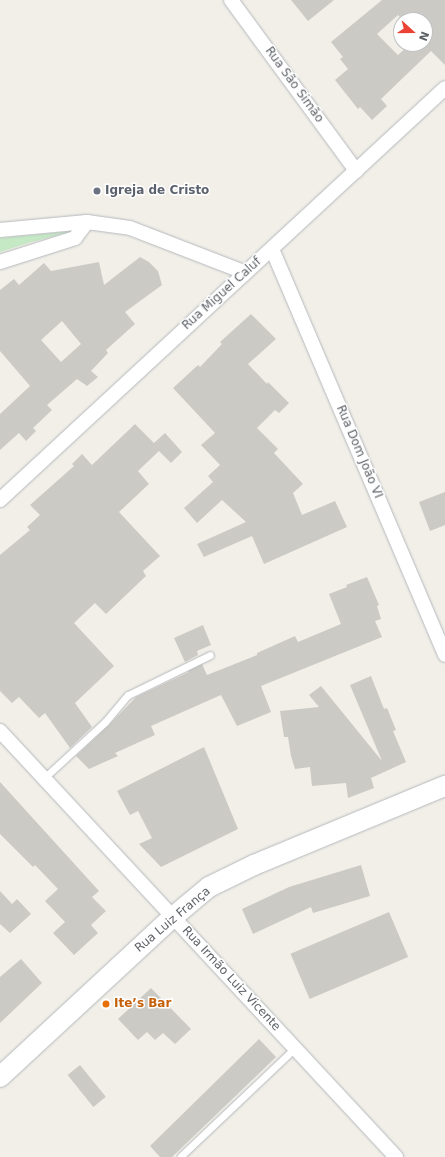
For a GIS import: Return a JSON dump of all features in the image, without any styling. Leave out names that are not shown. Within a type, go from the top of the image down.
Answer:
[{"type":"main road","name":"Rua Luiz França","points":[[0,1076],[173,917],[209,888],[232,875],[445,786]]},
{"type":"street","name":"Rua São Simão","points":[[231,0],[356,171]]},
{"type":"street","name":"Rua Miguel Caluf","points":[[0,500],[244,272],[272,249],[445,88]]},
{"type":"street","points":[[0,262],[75,238],[87,222]]},
{"type":"street","points":[[0,230],[87,222],[130,228],[244,272]]},
{"type":"street","name":"Rua Dom João VI","points":[[272,249],[445,655]]},
{"type":"street","name":"Rua Irmão Luiz Vicente","points":[[0,730],[396,1157]]},
{"type":"lane","points":[[44,778],[105,722],[128,695],[210,655]]},
{"type":"lane","points":[[181,1156],[295,1048]]},
{"type":"green space","points":[[73,231],[28,243],[0,252],[0,238]]},
{"type":"building","points":[[291,0],[334,0],[308,21]]},
{"type":"building","points":[[382,0],[445,0],[445,65],[432,52],[433,12],[393,12],[393,20],[377,34],[393,50],[393,52],[398,55],[401,52],[430,52],[381,99],[387,106],[372,120],[360,107],[358,109],[335,80],[348,69],[340,59],[343,57],[331,42]]},
{"type":"building","points":[[140,257],[149,262],[158,271],[162,285],[125,312],[135,324],[106,350],[108,353],[91,371],[98,377],[87,386],[77,379],[47,405],[52,410],[33,428],[36,431],[26,441],[19,433],[0,450],[0,414],[30,386],[0,351],[0,290],[14,279],[19,285],[44,263],[51,271],[99,262],[104,285]],"holes":[[[62,321],[81,344],[61,362],[41,340]]]},
{"type":"building","points":[[251,314],[276,339],[248,364],[267,384],[268,382],[289,403],[279,413],[275,410],[257,428],[278,449],[274,453],[303,484],[293,493],[302,515],[335,501],[347,527],[264,564],[252,536],[204,557],[197,544],[246,522],[222,500],[197,523],[184,508],[213,482],[208,476],[220,465],[201,445],[215,433],[173,388],[198,365],[200,367],[222,344],[220,342]]},
{"type":"building","points":[[135,424],[154,443],[165,433],[182,452],[171,463],[159,451],[138,471],[149,484],[119,512],[160,556],[143,571],[146,576],[106,614],[95,603],[74,623],[114,666],[75,703],[92,727],[70,748],[45,713],[39,718],[19,697],[12,703],[0,691],[0,555],[30,530],[27,527],[40,515],[30,505],[74,466],[72,464],[82,454],[92,465]]},
{"type":"building","points":[[445,492],[445,525],[430,531],[419,502]]},
{"type":"building","points":[[367,577],[379,605],[377,606],[381,619],[375,621],[382,637],[261,686],[271,712],[237,726],[221,695],[151,726],[155,735],[115,753],[118,756],[89,769],[76,756],[136,697],[189,672],[188,671],[202,664],[207,675],[257,655],[257,653],[295,636],[298,642],[341,624],[329,594],[347,587],[346,585]]},
{"type":"building","points":[[203,625],[211,645],[197,651],[198,655],[185,662],[174,638]]},
{"type":"building","points":[[371,676],[384,709],[387,708],[396,730],[393,731],[406,762],[371,778],[374,788],[348,798],[346,783],[312,786],[310,767],[295,769],[288,737],[284,737],[280,711],[319,707],[309,695],[321,686],[382,761],[350,685]]},
{"type":"building","points":[[204,747],[238,829],[161,867],[139,844],[152,838],[138,811],[130,815],[117,791]]},
{"type":"building","points":[[0,782],[99,891],[92,897],[106,911],[91,925],[98,933],[74,955],[53,933],[65,922],[45,901],[58,889],[35,865],[33,867],[0,834]]},
{"type":"building","points":[[361,865],[370,896],[313,913],[311,907],[253,934],[242,909],[289,887]]},
{"type":"building","points":[[0,891],[12,904],[17,899],[31,914],[10,933],[0,924]]},
{"type":"building","points":[[389,912],[408,957],[310,999],[291,954]]},
{"type":"building","points":[[21,959],[42,983],[0,1023],[0,977]]},
{"type":"building","points":[[151,988],[191,1029],[175,1044],[163,1033],[155,1040],[147,1032],[138,1040],[118,1019]]},
{"type":"building","points":[[259,1039],[276,1057],[172,1157],[160,1157],[150,1146]]},
{"type":"building","points":[[80,1065],[106,1097],[93,1107],[68,1075]]},
{"type":"place","name":"Igreja de Cristo","points":[[97,191]]},
{"type":"place","name":"Ite’s Bar","points":[[106,1004]]}]
